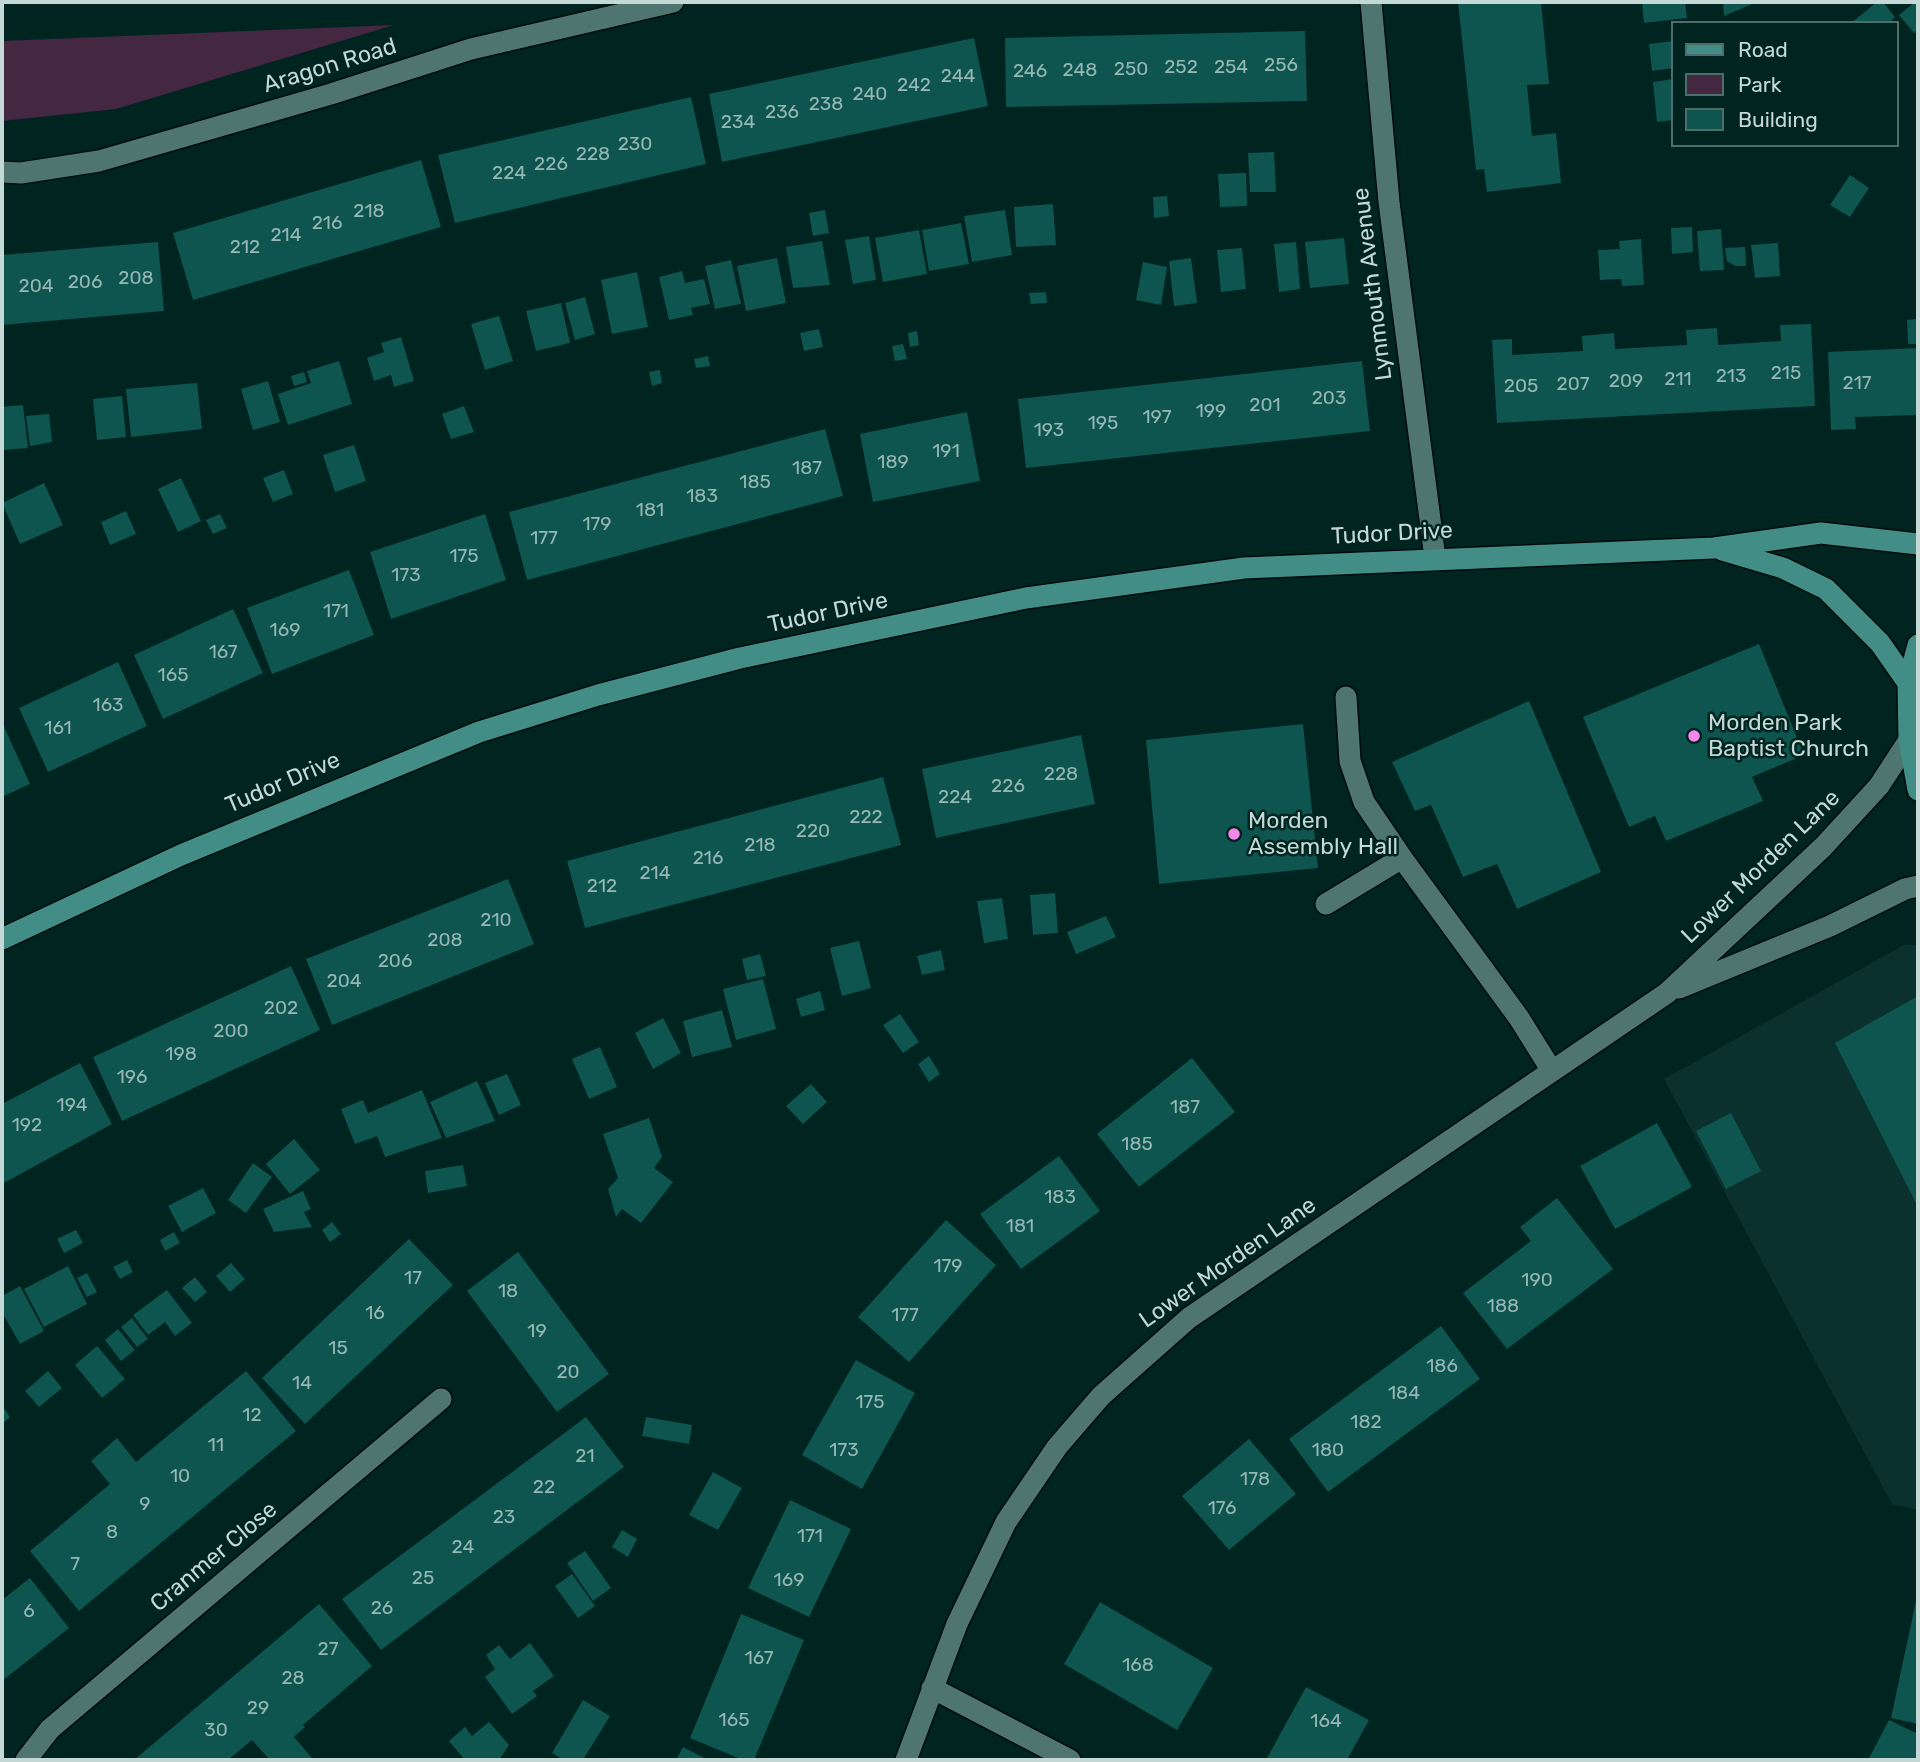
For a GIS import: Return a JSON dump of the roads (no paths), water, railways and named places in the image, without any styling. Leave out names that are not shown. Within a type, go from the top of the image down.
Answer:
[{"type":"main road","name":"Tudor Drive","points":[[2,939],[181,855],[387,767],[479,732],[598,695],[740,658],[1026,598],[1244,568],[1714,548],[1821,533],[1918,544]]},
{"type":"main road","name":"Tudor Drive","points":[[1714,548],[1783,568],[1826,589],[1880,643],[1908,683]]},
{"type":"main road","points":[[1918,645],[1908,683],[1909,740],[1918,790]]},
{"type":"street","name":"Aragon Road","points":[[2,172],[21,173],[99,161],[331,94],[471,49],[673,2]]},
{"type":"street","name":"Lynmouth Avenue","points":[[1371,2],[1389,202],[1435,558]]},
{"type":"street","points":[[1346,697],[1350,761],[1364,802],[1519,1018],[1552,1071]]},
{"type":"street","name":"Lower Morden Lane","points":[[905,1760],[978,1576],[1006,1522],[1056,1447],[1101,1396],[1189,1318],[1667,993],[1823,847],[1879,786],[1909,740]]},
{"type":"street","points":[[1326,904],[1402,858]]},
{"type":"street","name":"Lower Morden Lane","points":[[1667,993],[1830,926],[1905,889],[1918,886]]},
{"type":"street","name":"Cranmer Close","points":[[26,1760],[50,1729],[441,1399]]},
{"type":"street","points":[[932,1688],[1070,1760]]},
{"type":"place","name":"Morden Park Baptist Church","points":[[1694,736]]},
{"type":"place","name":"Morden Assembly Hall","points":[[1234,834]]}]
